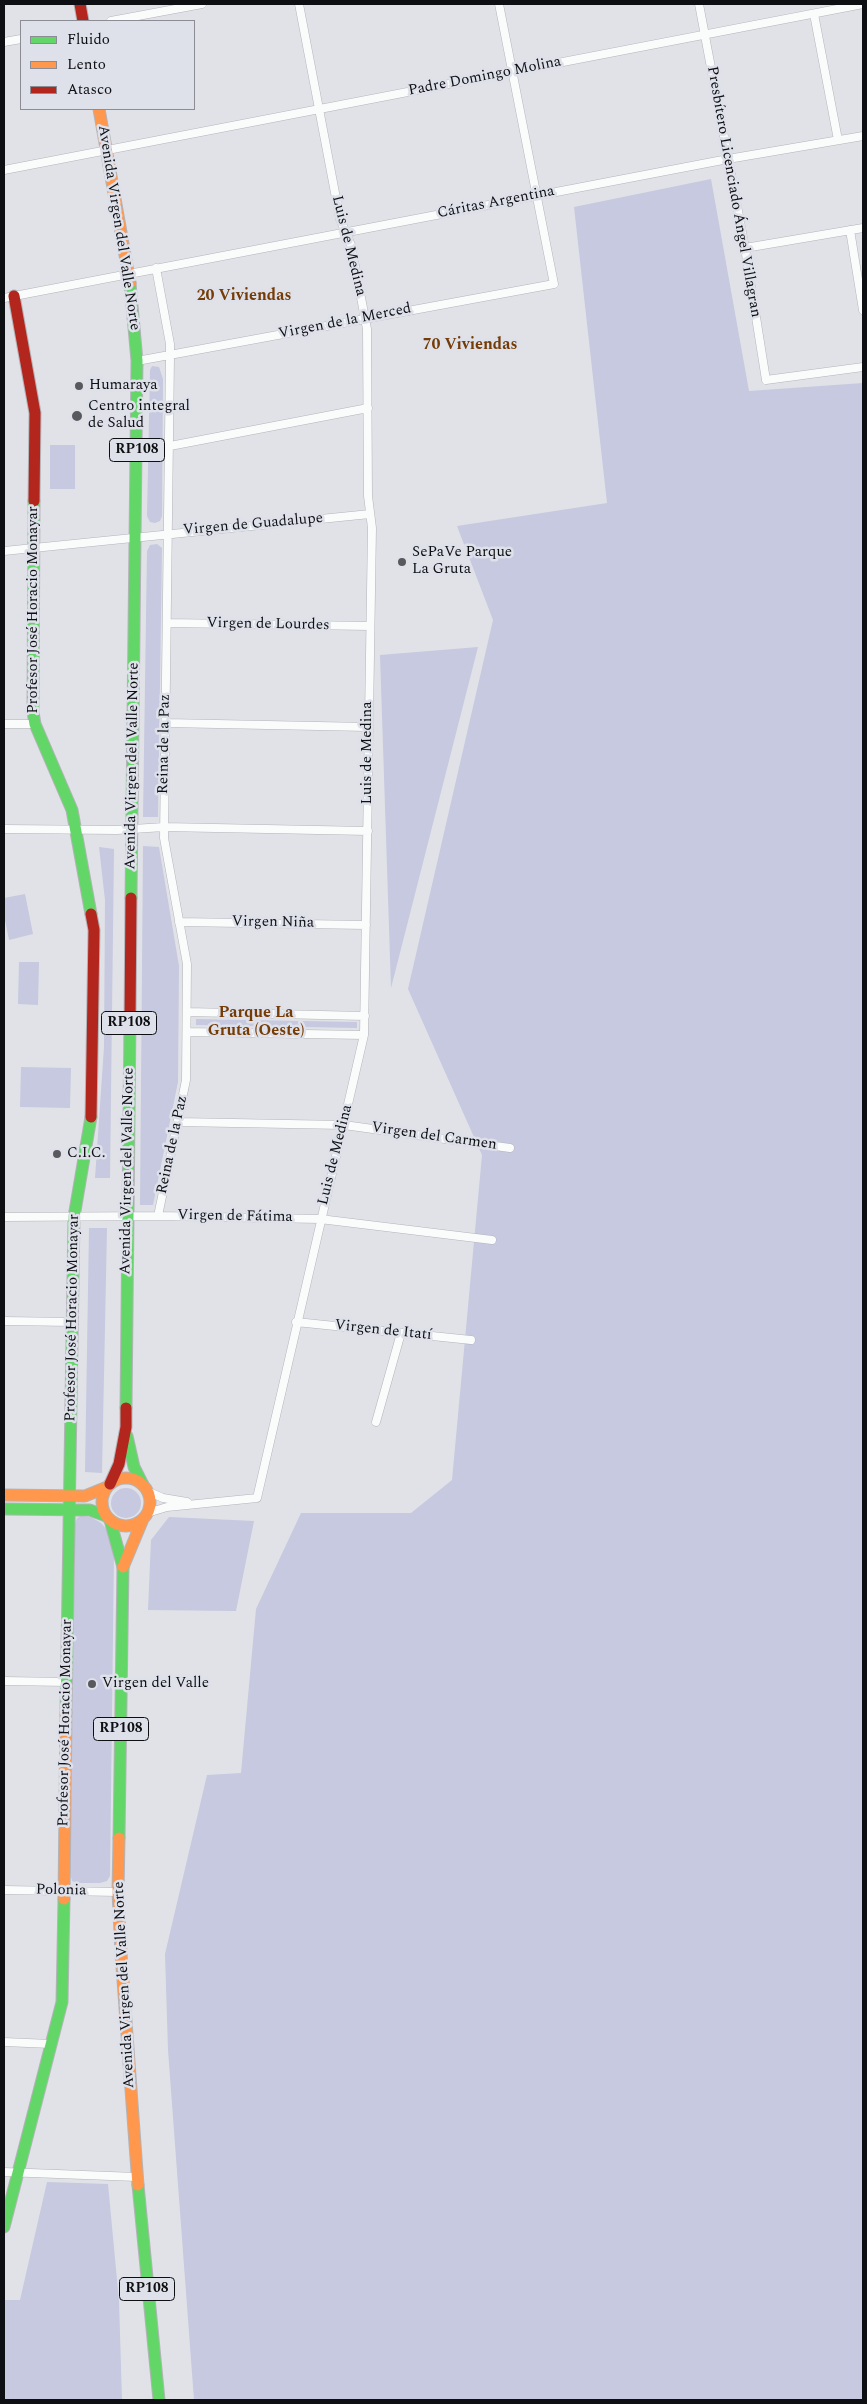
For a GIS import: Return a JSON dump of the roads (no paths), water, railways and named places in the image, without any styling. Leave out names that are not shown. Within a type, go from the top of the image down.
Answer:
[{"type":"main road","points":[[80,4],[83,20]]},
{"type":"main road","name":"Avenida Virgen del Valle Norte","points":[[99,110],[129,274],[137,361],[126,1427],[119,1464],[108,1486]]},
{"type":"main road","name":"Profesor José Horacio Monayar","points":[[4,2227],[62,2002],[74,1217],[92,1114],[94,930],[72,810],[35,724],[32,712],[35,413],[9,297]]},
{"type":"main road","name":"Avenida Virgen del Valle Norte","points":[[126,1427],[134,1467],[145,1488]]},
{"type":"main road","points":[[4,1495],[91,1495],[123,1478],[137,1481],[145,1488]]},
{"type":"main road","name":"RP108","points":[[108,1486],[102,1501],[108,1518]]},
{"type":"main road","name":"RP108","points":[[145,1488],[150,1502],[146,1515]]},
{"type":"main road","points":[[4,1509],[90,1510],[124,1526],[139,1522],[146,1515]]},
{"type":"main road","name":"Avenida Virgen del Valle Norte","points":[[123,1567],[146,1515]]},
{"type":"main road","name":"Avenida Virgen del Valle Norte","points":[[108,1518],[118,1544],[123,1567],[118,1892],[123,1990],[137,2177],[159,2400]]},
{"type":"street","points":[[116,20],[202,4]]},
{"type":"street","name":"Luis de Medina","points":[[201,1503],[257,1498],[296,1322],[364,1035],[370,626],[370,514],[368,496],[365,318],[351,245],[340,219],[299,4]]},
{"type":"street","points":[[499,4],[536,196]]},
{"type":"street","name":"Presbítero Licenciado Ángel Villagran","points":[[699,4],[766,380],[863,367]]},
{"type":"street","name":"Padre Domingo Molina","points":[[4,170],[863,4]]},
{"type":"street","points":[[814,14],[838,140]]},
{"type":"street","points":[[4,42],[20,39]]},
{"type":"street","name":"Cáritas Argentina","points":[[9,297],[728,159],[863,136]]},
{"type":"street","name":"Virgen de la Merced","points":[[137,361],[554,284],[536,196]]},
{"type":"street","points":[[744,248],[863,228]]},
{"type":"street","points":[[850,230],[863,310]]},
{"type":"street","name":"Reina de la Paz","points":[[156,268],[170,356],[164,838],[187,964],[188,1012],[186,1080],[158,1216]]},
{"type":"street","points":[[170,446],[368,408]]},
{"type":"street","name":"Virgen de Guadalupe","points":[[4,551],[370,514]]},
{"type":"street","name":"Virgen de Lourdes","points":[[167,623],[370,626]]},
{"type":"street","points":[[166,723],[368,727]]},
{"type":"street","points":[[4,724],[35,724]]},
{"type":"street","points":[[4,829],[132,830],[164,827],[368,831]]},
{"type":"street","name":"Virgen Niña","points":[[179,922],[366,925]]},
{"type":"street","points":[[188,1012],[364,1016]]},
{"type":"street","points":[[187,1032],[364,1035]]},
{"type":"street","name":"Virgen del Carmen","points":[[178,1122],[344,1125],[510,1148]]},
{"type":"street","name":"Virgen de Fátima","points":[[4,1217],[158,1216],[320,1219],[492,1240]]},
{"type":"street","points":[[4,1321],[72,1322]]},
{"type":"street","name":"Virgen de Itatí","points":[[296,1322],[471,1340]]},
{"type":"street","points":[[376,1422],[401,1333]]},
{"type":"street","points":[[145,1488],[163,1498],[201,1503]]},
{"type":"street","points":[[146,1515],[167,1506],[201,1503]]},
{"type":"street","points":[[4,1681],[67,1682]]},
{"type":"street","name":"Polonia","points":[[4,1890],[118,1892]]},
{"type":"street","points":[[4,2042],[51,2044]]},
{"type":"street","points":[[4,2172],[137,2177]]},
{"type":"place","name":"Humaraya","points":[[79,386]]},
{"type":"place","name":"Centro integral de Salud","points":[[77,416]]},
{"type":"place","name":"SePaVe Parque La Gruta","points":[[402,562]]},
{"type":"place","name":"C.I.C.","points":[[57,1154]]},
{"type":"place","name":"Virgen del Valle","points":[[92,1684]]},
{"type":"district","name":"20 Viviendas","points":[[244,297]]},
{"type":"district","name":"70 Viviendas","points":[[470,346]]},
{"type":"district","name":"Parque La Gruta (Oeste)","points":[[256,1023]]}]
